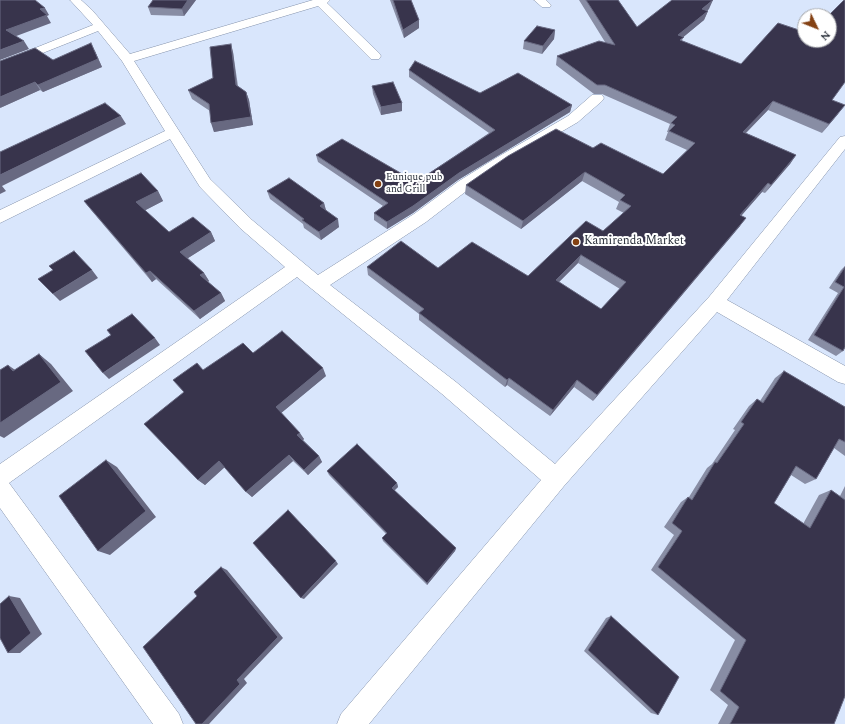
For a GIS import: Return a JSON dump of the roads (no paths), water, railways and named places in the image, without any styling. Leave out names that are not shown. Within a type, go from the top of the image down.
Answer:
[{"type":"street","points":[[75,0],[100,26],[127,59],[205,183],[246,224],[297,268],[449,388],[556,479]]},
{"type":"street","points":[[127,59],[322,1],[375,56]]},
{"type":"street","points":[[0,66],[100,26]]},
{"type":"street","points":[[318,284],[420,218],[464,185],[501,161],[573,119],[596,98]]},
{"type":"street","points":[[0,217],[174,132]]},
{"type":"street","points":[[351,724],[556,479],[715,302],[845,140]]},
{"type":"street","points":[[0,477],[297,268]]},
{"type":"street","points":[[715,302],[845,376]]},
{"type":"street","points":[[0,489],[169,724]]},
{"type":"place","name":"Eunique pub and Grill","points":[[378,184]]},
{"type":"place","name":"Kamirenda Market","points":[[576,242]]}]
